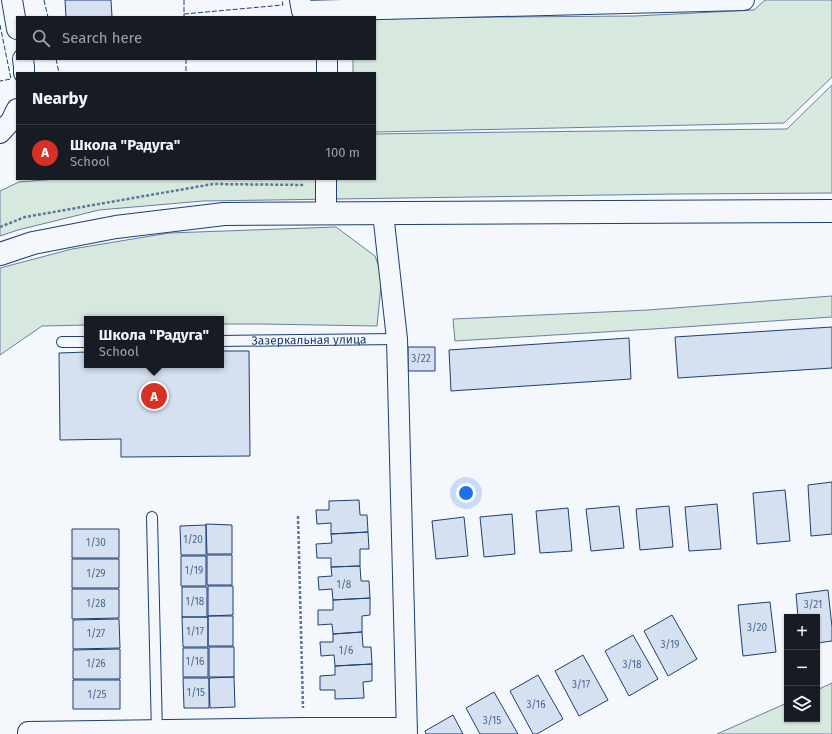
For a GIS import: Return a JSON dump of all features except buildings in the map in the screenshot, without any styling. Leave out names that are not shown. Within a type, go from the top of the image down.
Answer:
[{"type":"street","points":[[12,0],[16,23]]},
{"type":"street","points":[[303,9],[744,0]]},
{"type":"street","points":[[23,60],[24,72]]},
{"type":"street","points":[[327,60],[327,72]]},
{"type":"street","points":[[0,133],[11,121],[16,111]]},
{"type":"street","points":[[326,182],[326,214]]},
{"type":"street","points":[[0,254],[33,243],[116,227],[224,214],[832,211]]},
{"type":"street","points":[[28,732],[157,732],[304,728],[407,731],[397,339],[383,213]]},
{"type":"lane","name":"Зазеркальная улица","points":[[224,340],[397,339]]},
{"type":"lane","points":[[62,342],[84,342]]},
{"type":"lane","points":[[152,517],[157,732]]},
{"type":"path","points":[[0,227],[25,217],[213,184],[326,182]]},
{"type":"path","points":[[298,516],[304,728]]},
{"type":"shaded area","points":[[765,0],[832,0],[832,77],[784,123],[376,132],[376,72],[353,72],[353,60],[376,60],[376,18],[635,16],[754,10]]},
{"type":"shaded area","points":[[832,85],[832,193],[203,201],[99,210],[18,230],[0,236],[0,191],[19,182],[44,180],[376,180],[376,134],[787,129]]},
{"type":"shaded area","points":[[336,227],[375,256],[382,276],[377,326],[224,324],[224,316],[84,316],[84,325],[42,326],[0,355],[0,268],[72,249],[169,233]]},
{"type":"shaded area","points":[[832,296],[832,317],[653,329],[455,341],[453,319],[648,310]]},
{"type":"shaded area","points":[[832,683],[832,734],[717,734],[784,704],[784,722],[820,722],[820,689]]},
{"type":"fence","points":[[44,0],[48,16]]},
{"type":"fence","points":[[184,0],[184,16]]},
{"type":"fence","points":[[184,14],[283,5],[282,0]]},
{"type":"fence","points":[[0,25],[11,79],[0,81]]},
{"type":"fence","points":[[56,60],[59,72]]},
{"type":"fence","points":[[186,60],[186,72]]},
{"type":"place","name":"Школа \"Радуга\"","points":[[154,396]]}]
